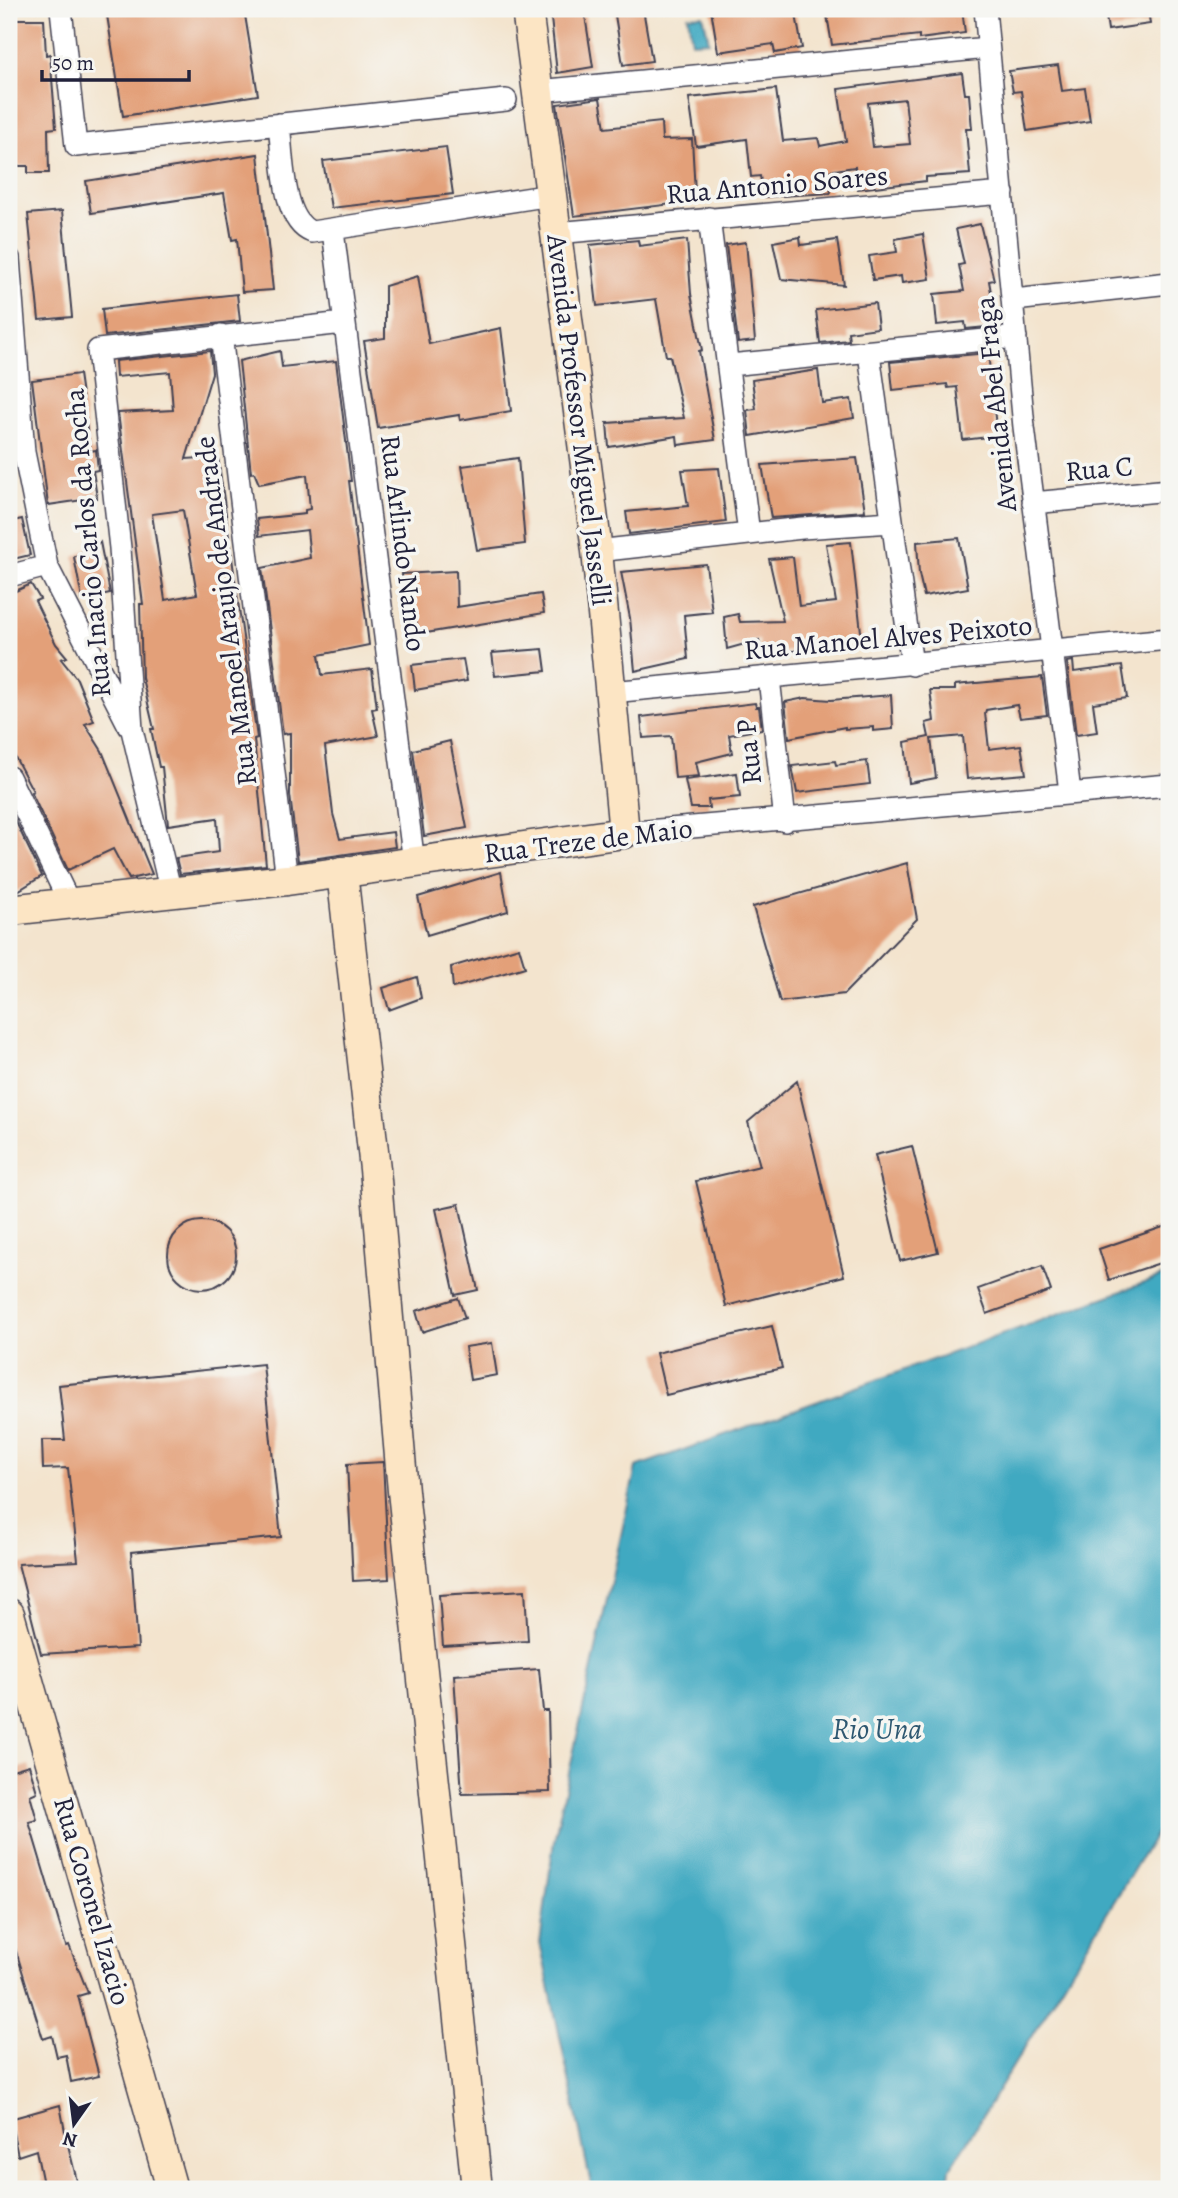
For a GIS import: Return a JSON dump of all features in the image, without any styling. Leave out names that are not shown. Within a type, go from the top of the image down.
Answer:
[{"type":"street","points":[[61,9],[76,146],[506,100]]},
{"type":"street","name":"Avenida Professor Miguel Jasselli","points":[[527,9],[597,551],[624,833]]},
{"type":"street","name":"Avenida Abel Fraga","points":[[985,9],[1033,503],[1070,792]]},
{"type":"street","points":[[538,91],[988,48]]},
{"type":"street","points":[[279,124],[290,209],[296,222],[312,232],[551,195]]},
{"type":"street","name":"Rua Antonio Soares","points":[[555,233],[1003,193]]},
{"type":"street","points":[[709,218],[749,534]]},
{"type":"street","name":"Rua Arlindo Nando","points":[[333,230],[414,863]]},
{"type":"street","name":"Rua Inacio Carlos da Rocha","points":[[9,258],[19,480],[47,566],[132,730]]},
{"type":"street","points":[[1014,300],[1169,283]]},
{"type":"street","points":[[221,335],[344,323]]},
{"type":"street","name":"Rua Inacio Carlos da Rocha","points":[[171,893],[132,730],[120,548],[98,350],[221,335]]},
{"type":"street","name":"Rua Manoel Araujo de Andrade","points":[[221,335],[287,880]]},
{"type":"street","points":[[729,365],[1016,337]]},
{"type":"street","points":[[869,353],[912,665]]},
{"type":"street","name":"Rua C","points":[[1033,503],[1169,490]]},
{"type":"street","points":[[597,551],[892,522]]},
{"type":"street","points":[[9,576],[47,566]]},
{"type":"street","name":"Rua Manoel Alves Peixoto","points":[[611,692],[1169,639]]},
{"type":"street","name":"Rua P","points":[[769,678],[785,821]]},
{"type":"street","points":[[9,777],[70,904]]},
{"type":"street","name":"Rua Treze de Maio","points":[[9,910],[287,880],[624,833],[785,821],[1070,792],[1169,785]]},
{"type":"street","points":[[342,872],[375,1169],[403,1491],[477,2189]]},
{"type":"street","name":"Rua Coronel Izacio","points":[[9,1614],[172,2189]]},
{"type":"water","points":[[703,15],[709,41],[692,42],[688,16]]},
{"type":"water","name":"Rio Una","points":[[1169,1274],[1169,1812],[950,2169],[947,2189],[592,2189],[540,1943],[554,1841],[636,1467]]},
{"type":"building","points":[[106,9],[244,9],[258,95],[123,116]]},
{"type":"building","points":[[550,9],[584,9],[593,67],[557,73]]},
{"type":"building","points":[[614,9],[643,9],[652,61],[623,65]]},
{"type":"building","points":[[711,9],[795,9],[802,48],[775,53],[773,44],[718,52]]},
{"type":"building","points":[[826,9],[962,9],[965,33],[919,39],[919,35],[832,45]]},
{"type":"building","points":[[1105,9],[1148,9],[1150,24],[1108,30]]},
{"type":"building","points":[[9,19],[44,19],[46,55],[50,54],[56,128],[48,129],[49,173],[28,173],[28,166],[13,166],[12,138],[16,138]]},
{"type":"building","points":[[1058,65],[1062,91],[1085,88],[1090,121],[1027,131],[1021,91],[1013,92],[1009,71]]},
{"type":"building","points":[[962,73],[965,94],[969,94],[972,129],[966,129],[970,174],[926,177],[926,181],[858,189],[855,167],[828,171],[831,193],[764,197],[760,176],[751,177],[747,139],[696,146],[689,98],[776,89],[783,141],[818,138],[820,146],[846,141],[838,89]],"holes":[[[905,99],[910,144],[873,147],[868,103]]]},
{"type":"building","points":[[600,98],[605,128],[661,122],[662,140],[692,139],[695,193],[672,195],[673,204],[574,216],[557,104]]},
{"type":"building","points":[[446,147],[453,194],[331,208],[323,161]]},
{"type":"building","points":[[258,154],[273,290],[242,292],[237,239],[232,240],[224,193],[91,213],[86,181]]},
{"type":"building","points":[[62,211],[72,317],[39,320],[28,214]]},
{"type":"building","points":[[980,224],[994,280],[989,281],[997,326],[966,329],[965,322],[937,325],[934,294],[964,291],[959,265],[964,264],[956,229]]},
{"type":"building","points":[[923,234],[930,279],[902,283],[901,276],[873,280],[869,256],[897,252],[895,239]]},
{"type":"building","points":[[800,237],[801,245],[837,240],[844,285],[781,279],[773,242]]},
{"type":"building","points":[[638,240],[639,246],[687,240],[691,294],[715,440],[678,445],[677,436],[609,447],[607,423],[684,418],[670,356],[666,356],[656,299],[597,306],[590,245]]},
{"type":"building","points":[[746,242],[755,341],[738,343],[726,245]]},
{"type":"building","points":[[418,276],[429,344],[501,328],[511,411],[460,420],[459,415],[378,428],[364,341],[385,338],[385,286]]},
{"type":"building","points":[[237,294],[240,321],[105,336],[102,309]]},
{"type":"building","points":[[875,303],[878,328],[848,332],[849,340],[820,343],[816,310]]},
{"type":"building","points":[[210,351],[212,373],[186,459],[218,457],[257,738],[254,739],[266,865],[180,874],[176,858],[219,852],[217,818],[168,825],[162,767],[159,767],[151,729],[154,729],[142,678],[140,604],[143,604],[118,413],[173,410],[170,372],[116,377],[115,361]],"holes":[[[183,510],[197,594],[165,600],[152,514]]]},
{"type":"building","points":[[280,351],[282,367],[336,361],[369,645],[319,655],[322,675],[372,669],[377,708],[372,709],[378,736],[325,746],[333,814],[340,839],[393,832],[395,847],[298,861],[290,795],[290,733],[283,734],[262,568],[310,558],[307,530],[259,536],[257,519],[305,514],[305,510],[310,509],[307,475],[259,484],[254,472],[251,473],[239,361]]},
{"type":"building","points":[[988,353],[997,436],[963,440],[957,387],[948,388],[947,384],[893,390],[890,362]]},
{"type":"building","points":[[818,370],[822,403],[851,399],[854,418],[750,436],[747,410],[756,409],[752,380]]},
{"type":"building","points":[[79,374],[90,451],[96,450],[98,470],[93,471],[97,498],[48,505],[32,380]]},
{"type":"building","points":[[518,458],[525,544],[477,550],[462,466]]},
{"type":"building","points":[[857,458],[865,511],[771,518],[762,465]]},
{"type":"building","points":[[719,468],[726,522],[629,534],[626,512],[688,506],[682,470]]},
{"type":"building","points":[[22,519],[30,555],[13,559],[9,522]]},
{"type":"building","points":[[959,538],[968,588],[924,596],[919,574],[917,542]]},
{"type":"building","points":[[100,542],[110,593],[82,599],[74,557]]},
{"type":"building","points":[[851,542],[862,641],[836,647],[782,652],[781,648],[760,649],[759,640],[727,649],[724,617],[738,614],[740,622],[783,621],[769,559],[793,557],[799,606],[836,602],[826,544]]},
{"type":"building","points":[[706,564],[712,612],[684,615],[688,659],[635,671],[630,618],[621,572]]},
{"type":"building","points":[[456,571],[457,607],[541,594],[544,613],[420,634],[410,601],[404,602],[402,574]]},
{"type":"building","points":[[31,584],[40,599],[35,601],[56,644],[67,657],[61,659],[77,679],[94,721],[85,724],[102,751],[152,874],[129,879],[113,849],[68,870],[31,792],[33,791],[9,746],[9,594]]},
{"type":"building","points":[[543,649],[546,671],[495,676],[492,653]]},
{"type":"building","points":[[463,659],[467,681],[415,690],[412,665]]},
{"type":"building","points":[[1073,661],[1074,672],[1122,666],[1127,698],[1093,703],[1097,732],[1076,735],[1067,662]]},
{"type":"building","points":[[1042,677],[1047,715],[1020,718],[1017,705],[986,710],[985,713],[989,749],[1021,745],[1026,774],[967,779],[963,736],[931,739],[936,778],[909,783],[905,742],[929,737],[926,723],[934,721],[930,690],[955,690],[955,685]]},
{"type":"building","points":[[891,695],[893,729],[873,731],[873,727],[845,727],[789,738],[785,702],[805,698],[831,700]]},
{"type":"building","points":[[755,703],[756,707],[759,707],[762,729],[729,735],[732,753],[696,762],[699,776],[675,778],[671,736],[643,738],[641,717]]},
{"type":"building","points":[[450,741],[467,828],[424,836],[413,750]]},
{"type":"building","points":[[835,761],[836,765],[867,761],[870,784],[797,793],[792,766]]},
{"type":"building","points":[[737,773],[740,797],[708,800],[709,808],[691,808],[685,780]]},
{"type":"building","points":[[12,814],[42,876],[16,892],[9,892],[9,816]]},
{"type":"building","points":[[907,863],[917,919],[844,994],[780,1002],[753,907]]},
{"type":"building","points":[[501,872],[508,911],[427,935],[418,897]]},
{"type":"building","points":[[519,947],[525,967],[453,988],[451,967]]},
{"type":"building","points":[[417,977],[421,998],[389,1010],[383,988]]},
{"type":"building","points":[[797,1081],[844,1276],[726,1306],[696,1181],[760,1166],[748,1122]]},
{"type":"building","points":[[912,1146],[938,1252],[900,1261],[875,1155]]},
{"type":"building","points":[[459,1204],[478,1290],[455,1295],[436,1209]]},
{"type":"building","points":[[202,1221],[215,1224],[226,1231],[233,1242],[236,1255],[233,1268],[226,1279],[215,1286],[202,1289],[189,1286],[178,1279],[171,1268],[168,1255],[171,1242],[178,1231],[189,1224]]},
{"type":"building","points":[[1169,1225],[1169,1260],[1109,1280],[1099,1249]]},
{"type":"building","points":[[1042,1266],[1051,1291],[987,1314],[978,1289]]},
{"type":"building","points":[[458,1298],[465,1318],[422,1332],[416,1311]]},
{"type":"building","points":[[772,1326],[782,1368],[666,1395],[656,1353]]},
{"type":"building","points":[[492,1343],[497,1375],[470,1380],[465,1347]]},
{"type":"building","points":[[263,1364],[281,1537],[131,1552],[138,1648],[41,1654],[18,1564],[78,1561],[68,1468],[43,1469],[42,1440],[65,1440],[59,1385]]},
{"type":"building","points":[[383,1462],[389,1579],[353,1581],[347,1464]]},
{"type":"building","points":[[525,1590],[528,1641],[443,1646],[439,1595]]},
{"type":"building","points":[[539,1669],[543,1711],[548,1711],[550,1792],[462,1794],[454,1675]]},
{"type":"building","points":[[29,1765],[37,1792],[30,1795],[37,1820],[29,1822],[66,1946],[69,1945],[88,1993],[78,1996],[99,2076],[71,2082],[66,2055],[57,2057],[52,2036],[43,2039],[9,1928],[9,1771]]},
{"type":"building","points":[[60,2105],[79,2189],[44,2189],[36,2150],[18,2156],[10,2119]]}]
